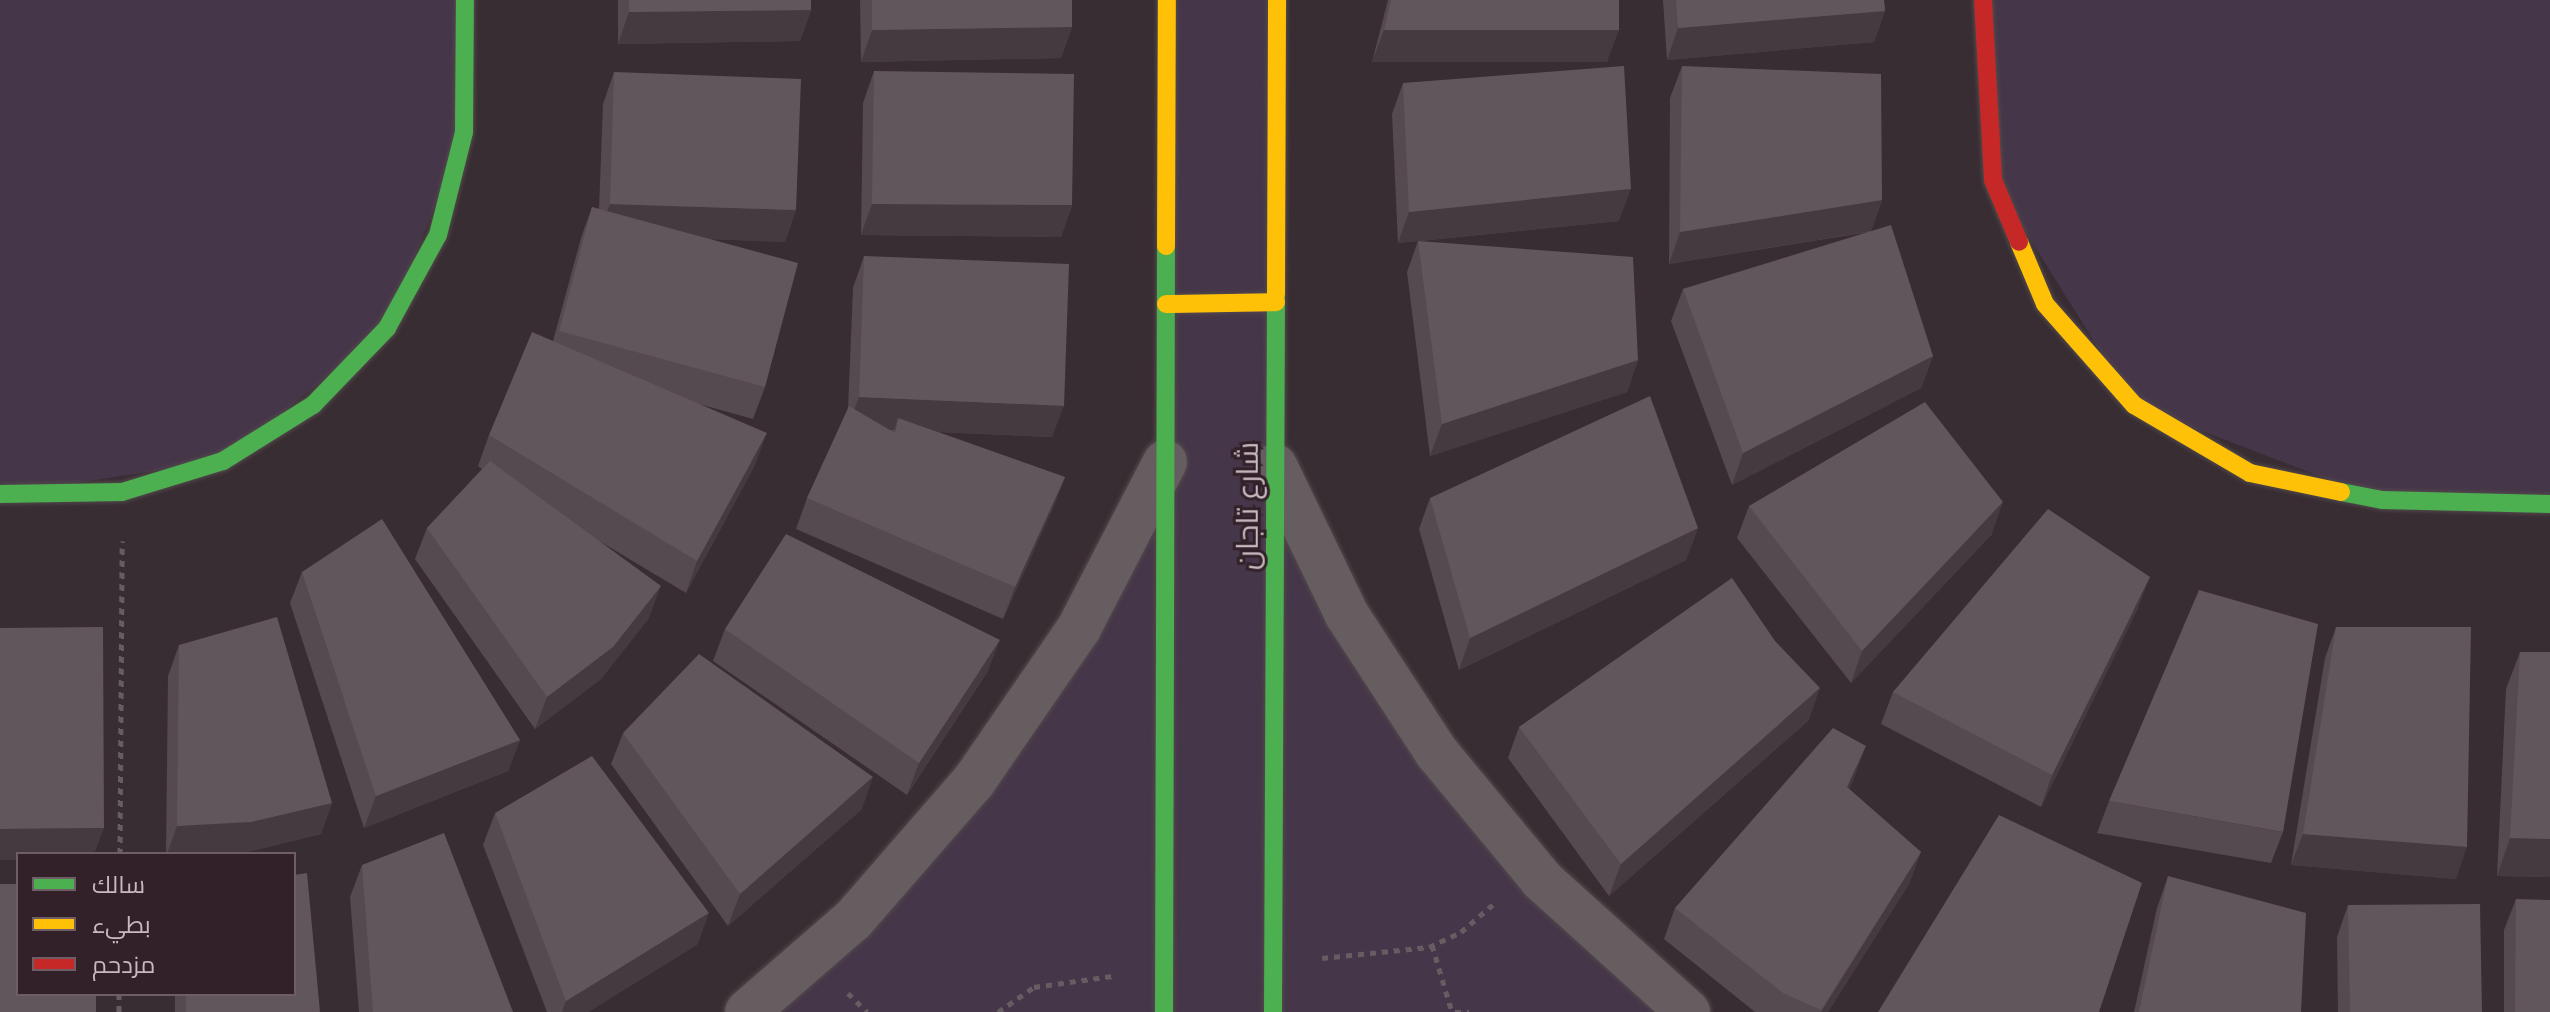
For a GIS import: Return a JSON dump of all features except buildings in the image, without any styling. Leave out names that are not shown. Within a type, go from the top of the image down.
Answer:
[{"type":"street","points":[[0,494],[122,492],[223,461],[313,405],[387,328],[438,235],[464,132],[465,0]]},
{"type":"street","points":[[1164,1012],[1167,0]]},
{"type":"street","name":"شارع تاجان","points":[[1273,1012],[1277,0]]},
{"type":"street","points":[[1983,0],[1993,180],[2045,304],[2134,405],[2250,473],[2382,500],[2550,504]]},
{"type":"street","points":[[1166,304],[1276,302]]},
{"type":"street","points":[[747,1012],[853,920],[974,781],[1079,628],[1165,462]]},
{"type":"street","points":[[1275,466],[1347,615],[1437,753],[1534,869],[1688,1012]]},
{"type":"path","points":[[120,852],[122,492]]},
{"type":"path","points":[[1273,960],[1382,956],[1432,945],[1461,932],[1534,869]]},
{"type":"path","points":[[1432,945],[1454,1012],[1469,1012]]},
{"type":"path","points":[[998,1012],[1034,987],[1164,968]]},
{"type":"shaded area","points":[[0,0],[465,0],[464,132],[387,328],[223,461],[0,494]]},
{"type":"shaded area","points":[[1168,0],[1277,0],[1275,467],[1437,753],[1689,1012],[748,1012],[974,781],[1166,462]]},
{"type":"shaded area","points":[[1983,0],[2550,0],[2550,504],[2382,500],[2134,405],[1993,180]]},
{"type":"traffic: fast","points":[[0,494],[122,492],[223,461],[313,405],[387,328],[438,235],[464,132],[465,0]]},
{"type":"traffic: fast","points":[[1164,1012],[1166,246]]},
{"type":"traffic: fast","points":[[1273,1012],[1276,294]]},
{"type":"traffic: fast","points":[[2341,492],[2382,500],[2550,504]]},
{"type":"traffic: slow","points":[[1166,246],[1167,0]]},
{"type":"traffic: slow","points":[[1276,294],[1277,0]]},
{"type":"traffic: slow","points":[[2019,242],[2045,304],[2134,405],[2250,473],[2341,492]]},
{"type":"traffic: slow","points":[[1166,304],[1276,302]]},
{"type":"traffic: jam","points":[[1983,0],[1993,180],[2019,242]]}]
